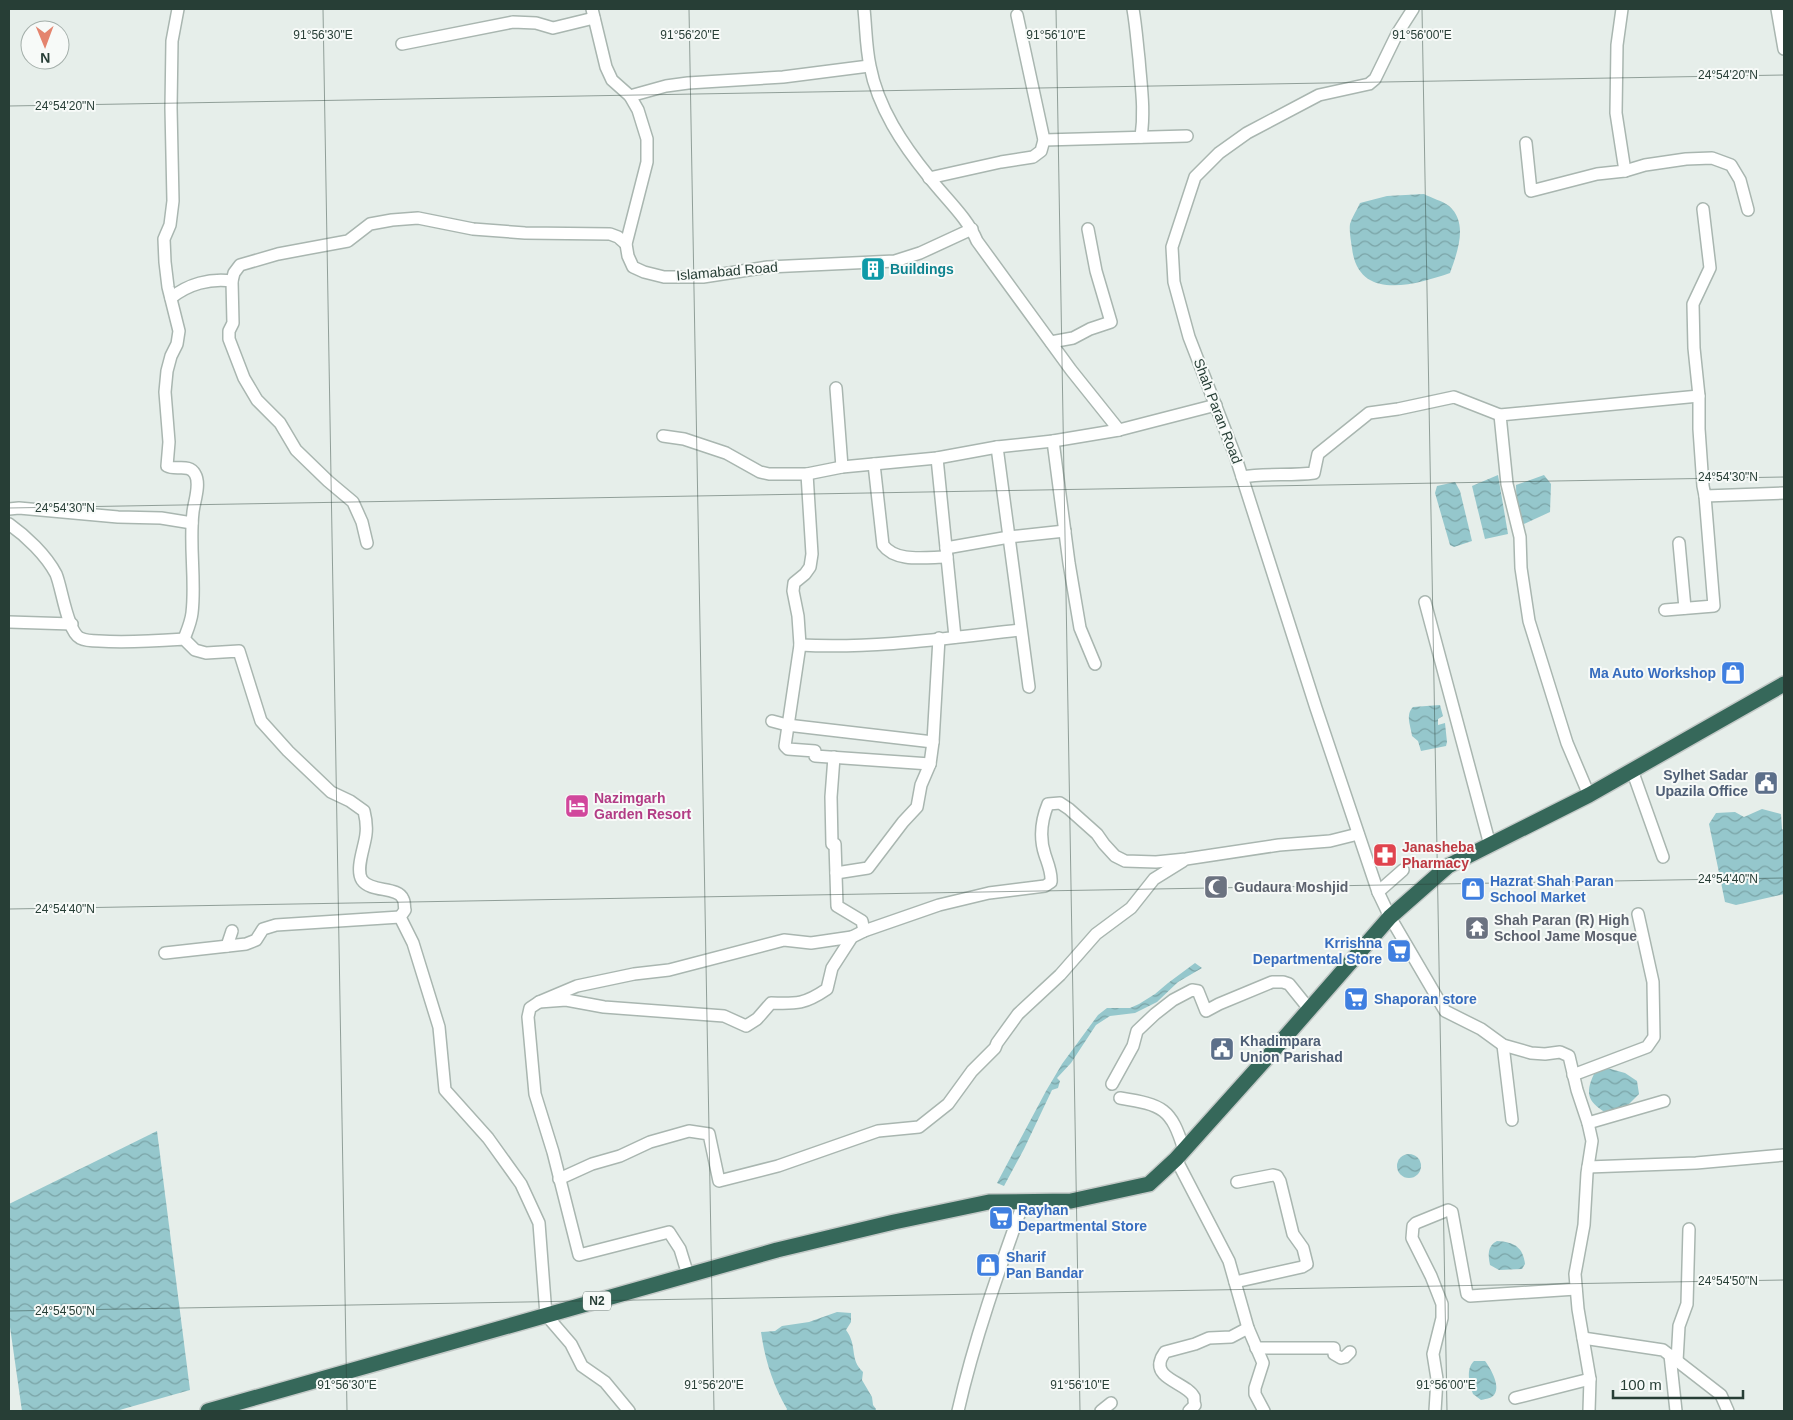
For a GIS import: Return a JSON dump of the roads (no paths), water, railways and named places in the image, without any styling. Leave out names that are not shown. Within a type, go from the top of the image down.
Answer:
[{"type":"highway","name":"N2","points":[[208,1411],[786,1248],[989,1202],[1071,1201],[1149,1184],[1180,1155],[1310,1010],[1390,917],[1448,866],[1589,794],[1784,684]]},
{"type":"street","points":[[178,9],[172,40],[173,201],[170,225],[164,239],[168,287],[179,331],[171,356],[165,392],[169,442],[168,466],[172,469],[185,467],[195,474],[197,482],[192,523],[194,590],[192,616],[184,639]]},
{"type":"street","points":[[864,9],[870,66],[876,89],[897,134],[972,229],[977,241],[1051,342],[1120,430]]},
{"type":"street","points":[[1133,9],[1143,91],[1144,116],[1141,137]]},
{"type":"street","name":"Shah Paran Road","points":[[1413,9],[1398,34],[1376,79],[1369,84],[1319,95],[1247,133],[1219,153],[1195,177],[1172,247],[1174,282],[1189,337],[1242,478],[1358,834],[1378,892],[1390,917],[1445,1011],[1481,1029],[1503,1045],[1530,1053],[1565,1053],[1569,1056],[1573,1075]]},
{"type":"street","points":[[1622,9],[1617,44],[1616,113],[1625,171]]},
{"type":"street","points":[[1777,9],[1784,49]]},
{"type":"street","points":[[367,543],[362,522],[353,502],[296,450],[280,423],[257,400],[244,378],[228,339],[233,323],[232,281],[234,273],[240,265],[287,252],[348,240],[370,224],[418,218],[464,228],[610,234],[618,237],[626,244],[647,162],[647,139],[638,110],[630,96],[612,80],[606,67],[593,13],[553,28],[536,23],[513,22],[402,44]]},
{"type":"street","points":[[930,178],[1000,162],[1033,157],[1041,151],[1044,140],[1017,15]]},
{"type":"street","points":[[630,96],[666,86],[688,83],[783,77],[870,66]]},
{"type":"street","points":[[1044,140],[1187,136]]},
{"type":"street","points":[[1526,143],[1531,191],[1597,174],[1625,171],[1645,165],[1712,158],[1731,165],[1740,180],[1748,210]]},
{"type":"street","points":[[1665,610],[1714,606],[1703,486],[1699,396],[1694,348],[1693,304],[1710,268],[1703,209]]},
{"type":"street","points":[[1051,342],[1073,338],[1090,329],[1111,322],[1096,271],[1088,228]]},
{"type":"street","name":"Islamabad Road","points":[[626,244],[628,256],[633,266],[644,272],[664,276],[703,277],[768,267],[895,261],[920,253],[972,229]]},
{"type":"street","points":[[171,298],[180,291],[203,282],[232,281]]},
{"type":"street","points":[[836,388],[842,467]]},
{"type":"street","points":[[1242,478],[1254,475],[1314,473],[1318,454],[1369,413],[1454,397],[1500,415],[1699,396]]},
{"type":"street","points":[[663,436],[684,440],[726,453],[760,472],[769,474],[807,474],[842,467],[937,458],[997,447],[1053,441],[1120,430],[1216,405]]},
{"type":"street","points":[[1500,415],[1507,484],[1520,537],[1521,568],[1530,622],[1567,743],[1589,794]]},
{"type":"street","points":[[1053,441],[1080,628],[1095,664]]},
{"type":"street","points":[[997,447],[1029,687]]},
{"type":"street","points":[[937,458],[955,637]]},
{"type":"street","points":[[874,464],[883,545],[891,553],[908,558],[947,553],[1009,537],[1065,531]]},
{"type":"street","points":[[807,474],[812,554],[810,567],[794,583],[792,591],[798,616],[800,645],[784,746],[786,748],[815,751],[814,756],[930,764]]},
{"type":"street","points":[[1705,496],[1784,493]]},
{"type":"street","points":[[9,509],[19,508],[118,517],[161,518],[192,523]]},
{"type":"street","points":[[9,524],[20,532],[44,557],[56,575],[64,604],[79,638],[123,643],[184,639],[196,650],[206,653],[239,652],[262,721],[288,751],[330,792],[350,801],[364,811],[366,836],[360,859],[361,878],[367,885],[397,892],[403,898],[405,910],[400,916],[276,925],[263,929],[256,940],[246,944],[165,954]]},
{"type":"street","points":[[1679,543],[1685,608]]},
{"type":"street","points":[[1425,602],[1490,845]]},
{"type":"street","points":[[9,622],[72,624]]},
{"type":"street","points":[[800,645],[847,645],[1021,630]]},
{"type":"street","points":[[836,874],[868,868],[917,806],[921,785],[930,764],[933,742],[939,638]]},
{"type":"street","points":[[772,721],[787,725],[933,742]]},
{"type":"street","points":[[834,757],[832,844],[835,844],[837,906],[862,921],[864,931]]},
{"type":"street","points":[[1632,770],[1663,857]]},
{"type":"street","points":[[688,1275],[680,1249],[669,1232],[579,1255],[553,1152],[535,1094],[528,1017],[530,1008],[539,1002],[577,986],[634,974],[669,970],[784,940],[811,943],[852,937],[939,905],[989,893],[1045,886],[1051,882],[1052,876],[1043,848],[1041,833],[1048,804],[1060,803],[1069,808],[1097,834],[1115,856],[1125,861],[1156,862],[1186,859],[1278,845],[1330,842],[1358,834]]},
{"type":"street","points":[[559,1179],[592,1164],[620,1156],[650,1142],[689,1132],[709,1134],[719,1181],[778,1166],[878,1131],[919,1127],[948,1104],[972,1071],[994,1048],[1018,1014],[1060,975],[1093,938],[1131,908],[1154,879],[1186,859]]},
{"type":"street","points":[[1378,892],[1403,870]]},
{"type":"street","points":[[1589,1411],[1590,1380],[1575,1274],[1584,1225],[1588,1167],[1592,1141],[1573,1075],[1647,1047],[1652,1042],[1654,1037],[1653,982],[1638,914]]},
{"type":"street","points":[[400,916],[414,943],[439,1027],[446,1090],[488,1138],[521,1184],[539,1223],[546,1315],[571,1344],[582,1366],[605,1382],[629,1411]]},
{"type":"street","points":[[227,946],[232,931]]},
{"type":"street","points":[[539,1002],[566,1000],[604,1007],[724,1016],[746,1026],[757,1019],[771,1003],[797,1004],[812,999],[827,989],[832,968],[852,937]]},
{"type":"street","points":[[1112,1084],[1133,1046],[1137,1031],[1173,1000],[1192,990],[1198,991],[1206,1011],[1272,982],[1283,982],[1289,984],[1310,1010]]},
{"type":"street","points":[[1503,1045],[1512,1120]]},
{"type":"street","points":[[1120,1098],[1144,1102],[1161,1109],[1170,1117],[1179,1135],[1180,1155],[1229,1261],[1248,1328],[1263,1363],[1255,1394],[1264,1411]]},
{"type":"street","points":[[1588,1123],[1664,1102]]},
{"type":"street","points":[[1588,1167],[1696,1163],[1784,1155]]},
{"type":"street","points":[[1235,1282],[1302,1267],[1307,1264],[1303,1248],[1293,1234],[1280,1181],[1277,1176],[1273,1175],[1236,1182]]},
{"type":"street","points":[[958,1411],[1018,1202]]},
{"type":"street","points":[[1435,1411],[1436,1379],[1433,1354],[1442,1318],[1442,1304],[1431,1276],[1412,1238],[1413,1226],[1416,1222],[1448,1210],[1452,1212],[1467,1294],[1470,1296],[1576,1289]]},
{"type":"street","points":[[1676,1411],[1674,1358],[1679,1326],[1687,1304],[1689,1229]]},
{"type":"street","points":[[1189,1411],[1194,1405],[1194,1397],[1185,1388],[1165,1376],[1162,1372],[1161,1359],[1165,1352],[1210,1338],[1231,1337],[1248,1328]]},
{"type":"street","points":[[1583,1338],[1663,1350],[1722,1395],[1728,1411]]},
{"type":"street","points":[[1256,1348],[1334,1348],[1334,1354],[1341,1358],[1350,1352]]},
{"type":"street","points":[[1515,1398],[1590,1380]]},
{"type":"street","points":[[1101,1411],[1111,1403]]},
{"type":"water","points":[[1424,194],[1449,206],[1459,221],[1460,238],[1450,273],[1405,285],[1376,283],[1365,276],[1356,265],[1352,248],[1351,221],[1360,203],[1387,196]]},
{"type":"water","points":[[1498,475],[1508,534],[1485,539],[1472,486]]},
{"type":"water","points":[[1544,475],[1551,484],[1550,512],[1524,524],[1517,519],[1516,485]]},
{"type":"water","points":[[1455,482],[1460,491],[1472,541],[1454,547],[1450,545],[1435,493],[1437,486]]},
{"type":"water","points":[[1440,705],[1443,716],[1438,719],[1438,725],[1445,723],[1446,746],[1421,751],[1418,741],[1412,736],[1409,714],[1413,707]]},
{"type":"water","points":[[1762,809],[1781,814],[1782,829],[1784,831],[1784,894],[1736,905],[1725,902],[1709,824],[1716,813],[1735,812],[1744,817]]},
{"type":"water","points":[[1195,963],[1202,968],[1178,982],[1157,1002],[1135,1013],[1110,1016],[1096,1025],[1071,1063],[1057,1078],[1060,1081],[1058,1088],[1052,1090],[1004,1186],[997,1183],[1062,1064],[1098,1015],[1107,1008],[1130,1008],[1139,1004]]},
{"type":"water","points":[[1607,1068],[1625,1073],[1637,1081],[1639,1094],[1629,1104],[1608,1114],[1596,1106],[1589,1093],[1594,1074]]},
{"type":"water","points":[[157,1131],[190,1390],[116,1411],[22,1411],[9,1320],[9,1204]]},
{"type":"water","points":[[1409,1154],[1418,1157],[1421,1166],[1418,1175],[1409,1178],[1400,1175],[1397,1166],[1400,1157]]},
{"type":"water","points":[[1497,1241],[1517,1246],[1524,1258],[1525,1264],[1522,1269],[1499,1270],[1490,1265],[1490,1248]]},
{"type":"water","points":[[837,1312],[851,1313],[851,1322],[846,1330],[852,1341],[856,1362],[863,1372],[862,1380],[872,1397],[875,1411],[786,1411],[787,1409],[770,1372],[761,1332],[775,1331],[782,1326],[809,1322]]},
{"type":"water","points":[[1474,1361],[1485,1361],[1493,1373],[1496,1388],[1495,1393],[1490,1398],[1481,1400],[1473,1394],[1469,1373]]},
{"type":"place","name":"Buildings","points":[[873,269]]},
{"type":"place","name":"Ma Auto Workshop","points":[[1733,673]]},
{"type":"place","name":"Sylhet Sadar Upazila Office","points":[[1766,783]]},
{"type":"place","name":"Nazimgarh Garden Resort","points":[[577,806]]},
{"type":"place","name":"Janasheba Pharmacy","points":[[1385,855]]},
{"type":"place","name":"Gudaura Moshjid","points":[[1216,887]]},
{"type":"place","name":"Hazrat Shah Paran School Market","points":[[1473,889]]},
{"type":"place","name":"Shah Paran (R) High School Jame Mosque","points":[[1477,928]]},
{"type":"place","name":"Krrishna Departmental Store","points":[[1399,951]]},
{"type":"place","name":"Shaporan store","points":[[1356,999]]},
{"type":"place","name":"Khadimpara Union Parishad","points":[[1222,1049]]},
{"type":"place","name":"Rayhan Departmental Store","points":[[1001,1218]]},
{"type":"place","name":"Sharif Pan Bandar","points":[[988,1265]]}]
